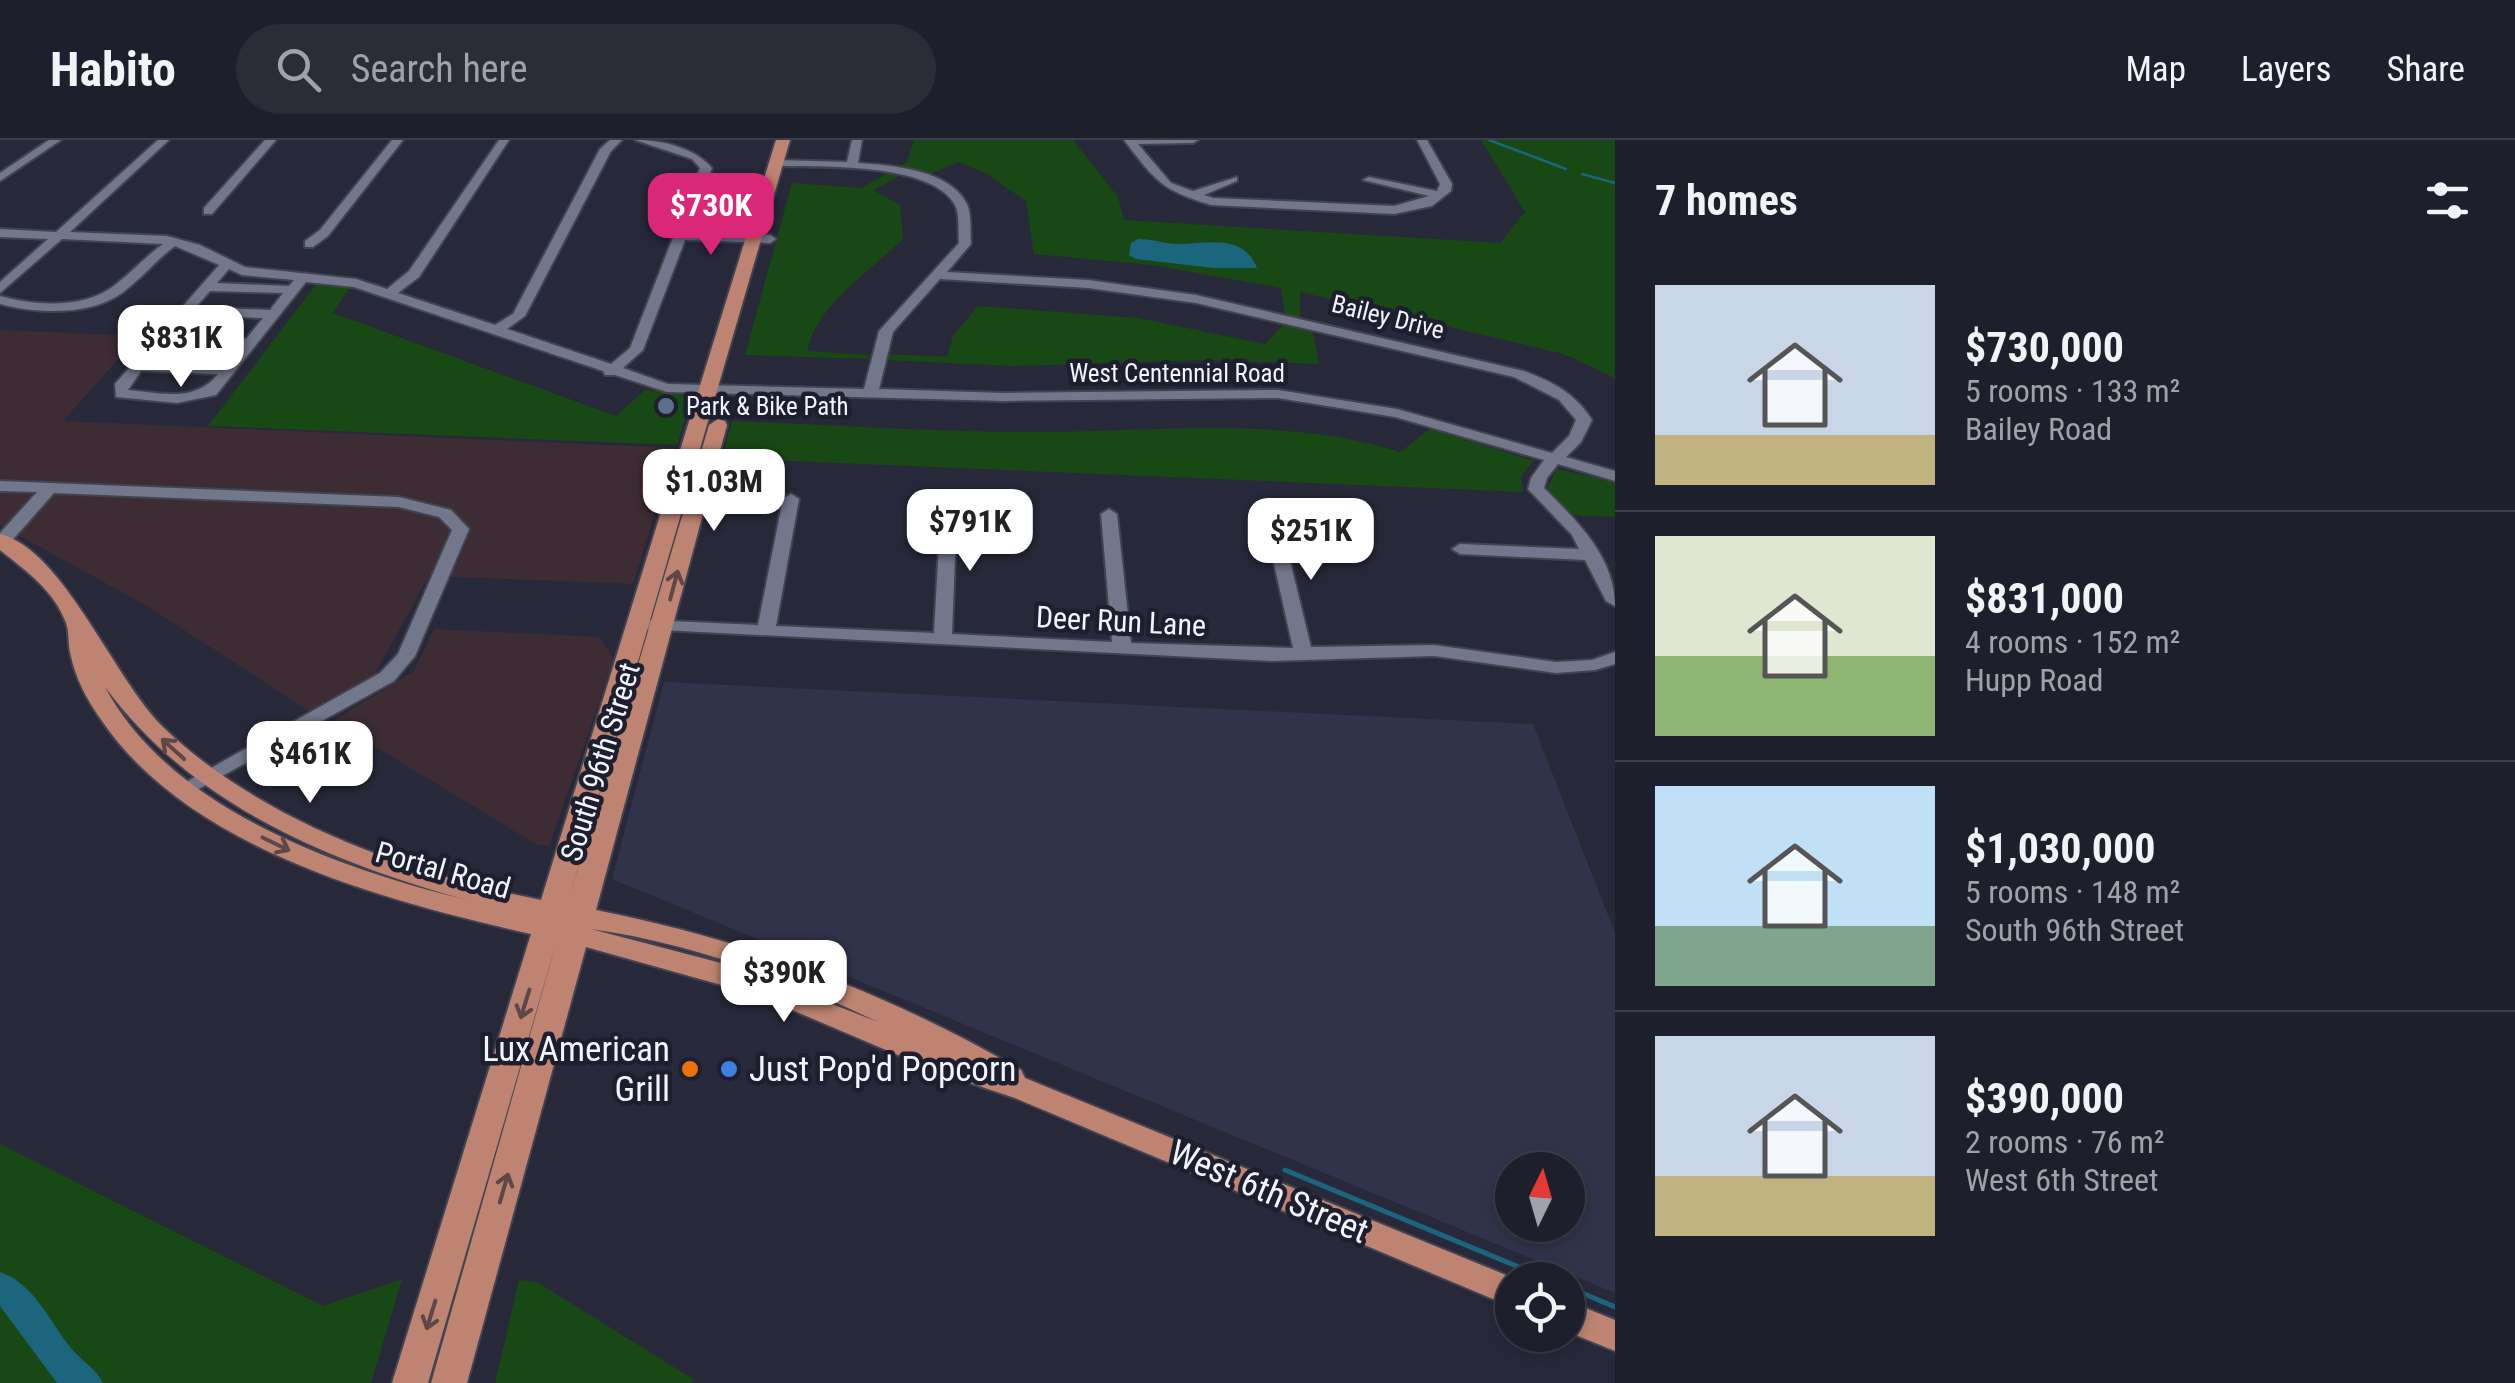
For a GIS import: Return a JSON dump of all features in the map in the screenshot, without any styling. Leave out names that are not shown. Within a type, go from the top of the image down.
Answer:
[{"type":"main road","name":"South 96th Street","points":[[784,140],[784,164]]},
{"type":"main road","name":"South 96th Street","points":[[410,1383],[564,923],[652,625],[756,239],[797,140]]},
{"type":"main road","name":"Portal Road","points":[[1,541],[51,580],[78,628],[80,658],[102,706],[142,754],[197,784],[263,838],[339,872],[433,904],[564,923]]},
{"type":"main road","name":"South 96th Street","points":[[448,1383],[564,923]]},
{"type":"main road","name":"West 6th Street","points":[[564,923],[826,1010],[954,1068],[1026,1090],[1495,1286]]},
{"type":"main road","points":[[1585,1323],[1615,1336]]},
{"type":"street","points":[[0,178],[56,140]]},
{"type":"street","points":[[0,289],[164,140]]},
{"type":"street","points":[[208,211],[271,140]]},
{"type":"street","points":[[310,244],[324,233],[398,140]]},
{"type":"street","points":[[389,294],[414,274],[504,140]]},
{"type":"street","points":[[494,332],[518,316],[606,149],[617,140],[639,140],[702,160],[706,168],[634,354],[610,372]]},
{"type":"street","points":[[669,148],[691,140]]},
{"type":"street","points":[[852,166],[857,140]]},
{"type":"street","points":[[1129,141],[1193,140]]},
{"type":"street","points":[[1129,141],[1167,185],[1190,196],[1226,204],[1373,211],[1411,208],[1439,195],[1446,184],[1422,140]]},
{"type":"street","points":[[784,164],[852,166],[922,178],[959,200],[965,244],[881,338],[871,392]]},
{"type":"street","points":[[1190,196],[1233,179]]},
{"type":"street","points":[[1369,180],[1439,195]]},
{"type":"street","name":"West Centennial Road","points":[[0,233],[173,242],[196,248],[224,266],[257,274],[350,282],[667,388],[717,386],[1004,397],[1251,392],[1304,396],[1397,412],[1615,476]]},
{"type":"street","points":[[678,236],[756,239]]},
{"type":"street","points":[[0,300],[80,306],[112,297],[173,242]]},
{"type":"street","points":[[224,266],[136,366],[120,387],[121,394],[201,397],[211,392],[303,277]]},
{"type":"street","name":"Bailey Drive","points":[[937,275],[1088,284],[1196,299],[1519,374],[1568,398],[1584,420],[1576,440],[1553,460]]},
{"type":"street","points":[[206,286],[292,290]]},
{"type":"street","points":[[185,311],[273,314]]},
{"type":"street","points":[[160,338],[250,343]]},
{"type":"street","points":[[136,366],[228,370]]},
{"type":"street","points":[[1553,460],[1538,477],[1536,488],[1579,533],[1615,602]]},
{"type":"street","points":[[0,486],[399,502],[445,513],[456,524],[461,536],[406,656],[387,677],[197,784]]},
{"type":"street","points":[[1,541],[51,487]]},
{"type":"street","points":[[766,631],[791,500]]},
{"type":"street","points":[[944,640],[949,506]]},
{"type":"street","points":[[1109,514],[1122,648]]},
{"type":"street","points":[[1273,524],[1304,654]]},
{"type":"street","points":[[1460,549],[1591,555]]},
{"type":"street","name":"Deer Run Lane","points":[[652,625],[1304,654],[1400,649],[1461,652],[1554,668],[1606,662]]},
{"type":"street","points":[[1606,662],[1615,681]]},
{"type":"shaded area","points":[[1138,239],[1234,245],[1251,257],[1257,268],[1214,268],[1136,259],[1129,255],[1131,243]]},
{"type":"shaded area","points":[[0,330],[139,336],[63,421],[675,448],[633,584],[429,576],[373,677],[310,712],[149,607],[0,525]]},
{"type":"shaded area","points":[[434,629],[599,637],[614,659],[549,846],[536,844],[333,721],[414,671]]},
{"type":"shaded area","points":[[664,682],[1533,724],[1615,933],[1615,1293],[1585,1281],[1585,1262],[1540,1262],[612,879]]},
{"type":"green space","points":[[914,140],[1073,140],[1118,197],[1124,220],[1500,243],[1525,212],[1481,140],[1615,140],[1615,378],[1564,354],[1300,292],[1300,325],[1312,328],[1319,364],[1205,360],[1013,366],[884,360],[885,354],[947,357],[953,336],[978,306],[1138,318],[1265,344],[1286,322],[1281,288],[1152,265],[1034,254],[1026,201],[985,173],[958,162],[926,176],[909,171],[873,190],[900,205],[903,239],[833,304],[812,335],[807,351],[869,355],[868,359],[745,355],[792,183],[861,188],[907,162]]},
{"type":"green space","points":[[318,282],[350,287],[333,313],[616,416],[645,390],[693,394],[677,445],[208,426]]},
{"type":"green space","points":[[732,421],[1014,432],[1257,429],[1353,440],[1400,452],[1430,429],[1534,461],[1521,476],[1523,492],[722,458]]},
{"type":"green space","points":[[1557,469],[1615,482],[1615,517],[1571,515],[1547,488]]},
{"type":"green space","points":[[0,1144],[323,1306],[402,1279],[371,1383],[0,1383]]},
{"type":"green space","points":[[519,1280],[537,1282],[693,1379],[692,1383],[495,1383]]},
{"type":"waterway","points":[[1489,140],[1566,169]]},
{"type":"waterway","points":[[1582,174],[1615,183]]},
{"type":"waterway","points":[[1285,1170],[1507,1262]]},
{"type":"waterway","points":[[0,1286],[13,1296],[60,1362],[85,1383]]},
{"type":"waterway","points":[[1585,1294],[1615,1307]]},
{"type":"place","name":"Park & Bike Path","points":[[666,406]]},
{"type":"place","name":"Lux American Grill","points":[[690,1069]]},
{"type":"place","name":"Just Pop'd Popcorn","points":[[729,1069]]}]
